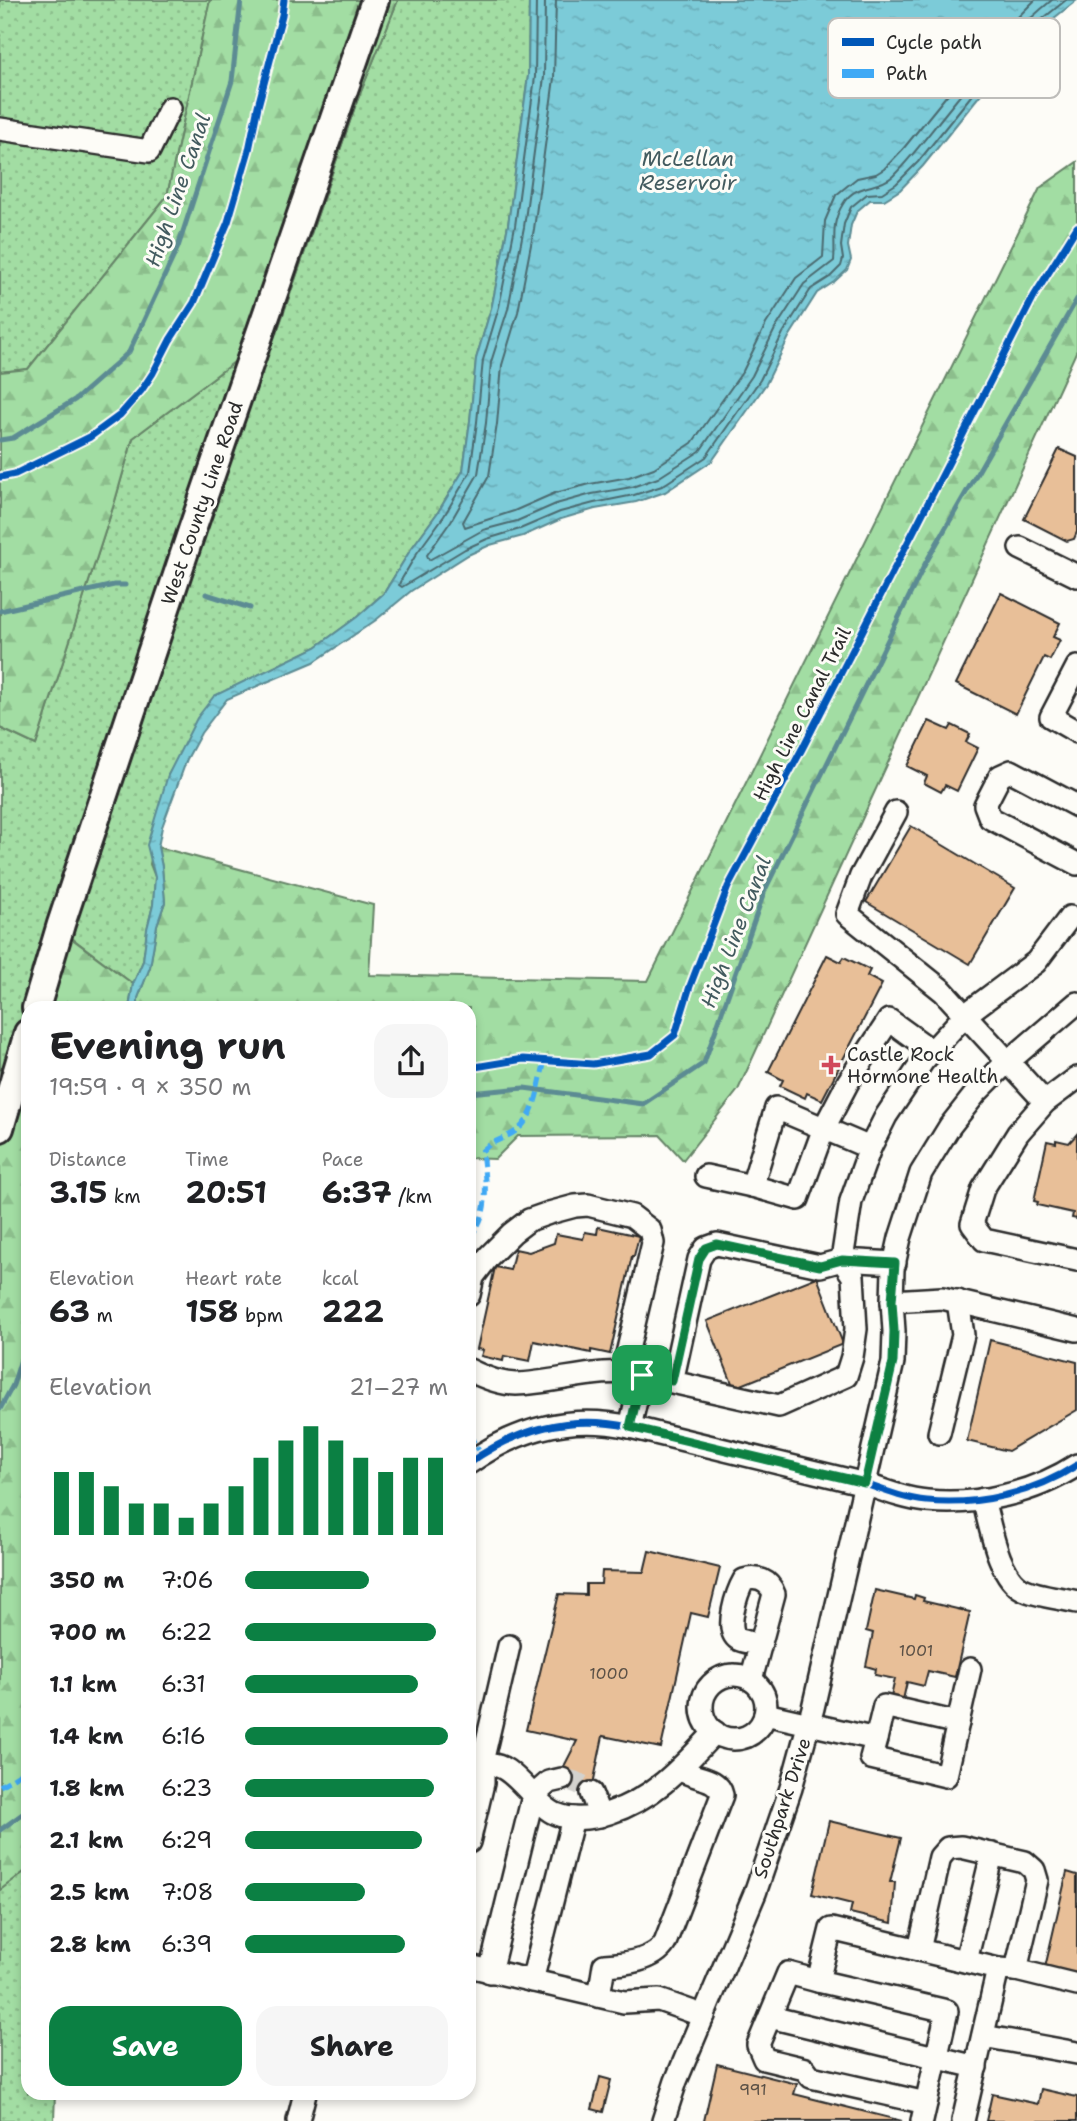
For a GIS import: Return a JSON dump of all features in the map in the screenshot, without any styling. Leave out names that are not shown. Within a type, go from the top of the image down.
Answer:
[{"type":"main road","name":"West County Line Road","points":[[38,1001],[61,924],[192,530],[375,0]]},
{"type":"main road","points":[[0,1128],[21,1057]]},
{"type":"street","points":[[0,129],[149,151],[170,108]]},
{"type":"street","points":[[1020,548],[1077,576]]},
{"type":"street","points":[[1077,667],[1051,717],[1077,732]]},
{"type":"street","points":[[1077,806],[1010,771],[1000,776],[985,805],[990,818],[1077,864]]},
{"type":"street","points":[[896,812],[861,876],[848,915],[943,991],[1045,1102]]},
{"type":"street","points":[[476,1374],[514,1384],[633,1373],[779,1406],[846,1376],[856,1329],[853,1276],[842,1260],[851,1201],[870,1148],[886,1116],[923,1061],[965,1015],[1036,962],[1070,917]]},
{"type":"street","name":"Southpark Drive","points":[[663,2121],[676,2081],[755,1893],[791,1788],[808,1725],[893,1362],[892,1301],[895,1263],[910,1205],[927,1163],[950,1126],[976,1093],[1007,1062],[1077,1003]]},
{"type":"street","points":[[706,1176],[798,1199],[824,1128],[848,1082],[889,1020],[932,1051]]},
{"type":"street","points":[[1077,1077],[1045,1102],[1018,1133],[983,1189],[972,1224],[984,1240],[1077,1260]]},
{"type":"street","points":[[752,1186],[776,1108],[870,1148]]},
{"type":"street","points":[[476,1273],[489,1256],[529,1220],[575,1206],[588,1205],[632,1216],[650,1230],[653,1243],[633,1373],[630,1427]]},
{"type":"street","points":[[672,1381],[699,1259],[706,1248],[717,1244],[820,1266],[842,1260],[895,1263]]},
{"type":"street","points":[[892,1301],[942,1298],[1077,1330]]},
{"type":"street","points":[[940,1433],[963,1335],[958,1301]]},
{"type":"street","points":[[476,1459],[510,1438],[542,1426],[594,1422],[630,1427],[865,1483],[895,1495],[928,1501],[964,1502],[1027,1489],[1077,1465]]},
{"type":"street","points":[[983,1499],[1002,1565],[1011,1580],[1023,1589],[1077,1602]]},
{"type":"street","points":[[751,1680],[760,1645]]},
{"type":"street","points":[[476,1812],[483,1783],[482,1758],[509,1646]]},
{"type":"street","points":[[958,1723],[884,1706],[872,1758],[946,1776],[958,1723],[970,1669]]},
{"type":"street","points":[[730,1675],[741,1675],[751,1680],[764,1695],[765,1714],[754,1732],[734,1739],[715,1732],[707,1724],[702,1703],[711,1684],[730,1675]]},
{"type":"street","points":[[765,1714],[876,1740]]},
{"type":"street","points":[[483,1767],[501,1767],[515,1776],[543,1806],[555,1814],[584,1819],[630,1806],[655,1791],[715,1732]]},
{"type":"street","points":[[599,1996],[604,1965],[622,1964],[655,1954],[665,1943],[722,1795],[720,1787],[715,1783],[678,1769]]},
{"type":"street","points":[[490,1972],[533,1796],[549,1782],[562,1779]]},
{"type":"street","points":[[591,1793],[600,1816]]},
{"type":"street","points":[[532,1981],[573,1818]]},
{"type":"street","points":[[919,1950],[940,1857],[948,1848],[961,1847],[1025,1862],[1034,1870],[1037,1880],[983,2036],[963,2121]]},
{"type":"street","points":[[967,1961],[992,1854]]},
{"type":"street","points":[[818,1981],[831,1929],[1077,1985]]},
{"type":"street","points":[[476,1968],[624,2002],[659,2000],[704,2016]]},
{"type":"street","points":[[788,1973],[818,1981],[947,2011],[924,2112],[811,2077],[804,2069],[764,2059],[758,2045],[788,1973]]},
{"type":"street","points":[[770,2017],[976,2067]]},
{"type":"street","points":[[983,2036],[1077,2053]]},
{"type":"street","points":[[298,2121],[302,2100]]},
{"type":"green space","points":[[0,0],[210,0],[167,196],[28,369],[0,372]]},
{"type":"green space","points":[[210,0],[398,0],[356,104],[278,329],[133,438],[36,745],[0,728],[0,372],[28,369],[167,196]]},
{"type":"green space","points":[[398,0],[529,0],[528,76],[508,225],[492,305],[476,359],[463,471],[384,593],[316,647],[215,696],[168,775],[150,864],[155,877],[153,905],[143,961],[133,984],[53,924],[28,1001],[21,1001],[21,1022],[0,1086],[0,728],[36,745],[133,438],[278,329],[356,104]]},
{"type":"green space","points":[[1077,162],[1077,350],[738,1090],[683,1160],[660,1135],[518,1136],[495,1159],[476,1158],[476,1001],[138,1001],[150,967],[157,925],[165,902],[158,847],[373,905],[369,975],[648,981],[1040,188]]},
{"type":"green space","points":[[52,924],[133,984],[130,1001],[27,1001]]},
{"type":"green space","points":[[21,1021],[21,1874],[0,1890],[0,1086]]},
{"type":"green space","points":[[21,1874],[21,2100],[55,2100],[54,2121],[0,2121],[0,1890]]},
{"type":"water","name":"McLellan Reservoir","points":[[529,0],[1077,0],[1054,18],[828,18],[828,98],[978,98],[923,166],[900,190],[884,200],[870,200],[857,211],[851,225],[848,246],[851,260],[847,270],[817,293],[789,337],[766,384],[712,461],[665,492],[636,502],[595,509],[561,519],[523,536],[490,545],[468,555],[411,591],[376,620],[314,662],[227,699],[201,733],[187,759],[162,827],[158,847],[165,902],[157,925],[150,967],[138,1001],[130,1001],[133,984],[143,961],[153,905],[155,877],[147,845],[168,775],[197,718],[214,696],[316,647],[384,593],[463,471],[476,359],[492,305],[508,225],[528,76]]},
{"type":"building","points":[[1059,449],[1077,457],[1077,532],[1074,539],[1067,541],[1024,519]]},
{"type":"building","points":[[1001,593],[1060,623],[1053,637],[1060,640],[1050,660],[1044,657],[1016,714],[956,684]]},
{"type":"building","points":[[929,721],[949,730],[952,725],[970,734],[966,742],[978,748],[957,791],[945,785],[941,792],[924,783],[927,776],[907,766]]},
{"type":"building","points":[[911,826],[1015,888],[970,964],[866,902]]},
{"type":"building","points":[[827,955],[841,962],[844,957],[870,970],[867,976],[882,984],[822,1100],[807,1093],[805,1098],[780,1086],[783,1080],[768,1072]]},
{"type":"building","points":[[1077,1134],[1077,1219],[1072,1218],[1073,1213],[1037,1205],[1038,1202],[1034,1201],[1047,1141],[1069,1143]]},
{"type":"building","points":[[598,1227],[639,1236],[610,1354],[591,1350],[591,1353],[534,1341],[530,1361],[504,1356],[503,1361],[481,1356],[483,1350],[477,1349],[495,1267],[510,1270],[515,1249],[529,1252],[554,1243],[556,1234],[583,1239],[585,1232],[597,1234]]},
{"type":"building","points":[[817,1277],[843,1344],[734,1388],[707,1321]]},
{"type":"building","points":[[990,1340],[1077,1362],[1077,1410],[1008,1451],[967,1441]]},
{"type":"building","points":[[649,1551],[720,1568],[708,1617],[691,1613],[661,1748],[603,1736],[590,1799],[559,1776],[577,1741],[526,1730],[559,1594],[586,1595],[586,1584],[601,1584],[602,1571],[644,1572]]},
{"type":"building","points":[[875,1590],[914,1599],[915,1595],[924,1598],[923,1601],[970,1612],[955,1677],[928,1671],[924,1686],[907,1682],[903,1700],[891,1697],[895,1679],[875,1675],[876,1669],[866,1666],[873,1633],[866,1631]]},
{"type":"building","points":[[829,1821],[901,1838],[890,1882],[895,1882],[892,1923],[850,1913],[852,1904],[812,1894]]},
{"type":"building","points":[[1067,1872],[1077,1875],[1077,1979],[1044,1972]]},
{"type":"building","points":[[717,2064],[797,2084],[794,2094],[902,2121],[704,2121]]},
{"type":"building","points":[[600,2077],[611,2080],[603,2112],[592,2109]]},
{"type":"building","points":[[1041,2089],[1077,2097],[1077,2121],[986,2121],[992,2094],[1038,2104]]},
{"type":"waterway","name":"High Line Canal","points":[[0,440],[13,438],[76,399],[129,352],[178,247],[232,81],[241,0]]},
{"type":"waterway","name":"High Line Canal","points":[[476,1092],[524,1088],[643,1104],[704,1063],[765,890],[925,564],[1077,299]]},
{"type":"waterway","points":[[0,611],[114,585],[125,585]]},
{"type":"waterway","points":[[206,594],[250,608]]},
{"type":"waterway","points":[[0,1409],[13,1385],[21,1359]]},
{"type":"waterway","name":"High Line Canal","points":[[0,1830],[21,1815]]},
{"type":"tunnel","points":[[562,1779],[578,1783],[591,1793]]},
{"type":"marked path","points":[[476,1228],[484,1208],[485,1197],[482,1151],[523,1125],[533,1109],[545,1061]]},
{"type":"marked path","points":[[476,1446],[481,1454]]},
{"type":"marked path","points":[[0,1786],[21,1772]]},
{"type":"cycle path","points":[[0,477],[15,474],[90,437],[120,415],[153,373],[194,303],[228,222],[249,150],[284,0]]},
{"type":"cycle path","name":"High Line Canal Trail","points":[[476,1067],[523,1059],[593,1064],[651,1054],[675,1035],[690,986],[728,887],[802,749],[1034,296],[1077,227]]},
{"type":"cycle path","points":[[476,1459],[507,1441],[546,1427],[566,1423],[608,1423],[865,1484],[903,1497],[946,1502],[986,1499],[1024,1490],[1077,1465]]},
{"type":"place","name":"Castle Rock Hormone Health","points":[[831,1065]]},
{"type":"route","points":[[717,1244],[820,1266],[842,1260],[895,1263],[892,1301],[893,1362],[865,1483],[630,1427],[642,1375],[672,1381],[699,1259],[706,1248],[717,1244]]}]
